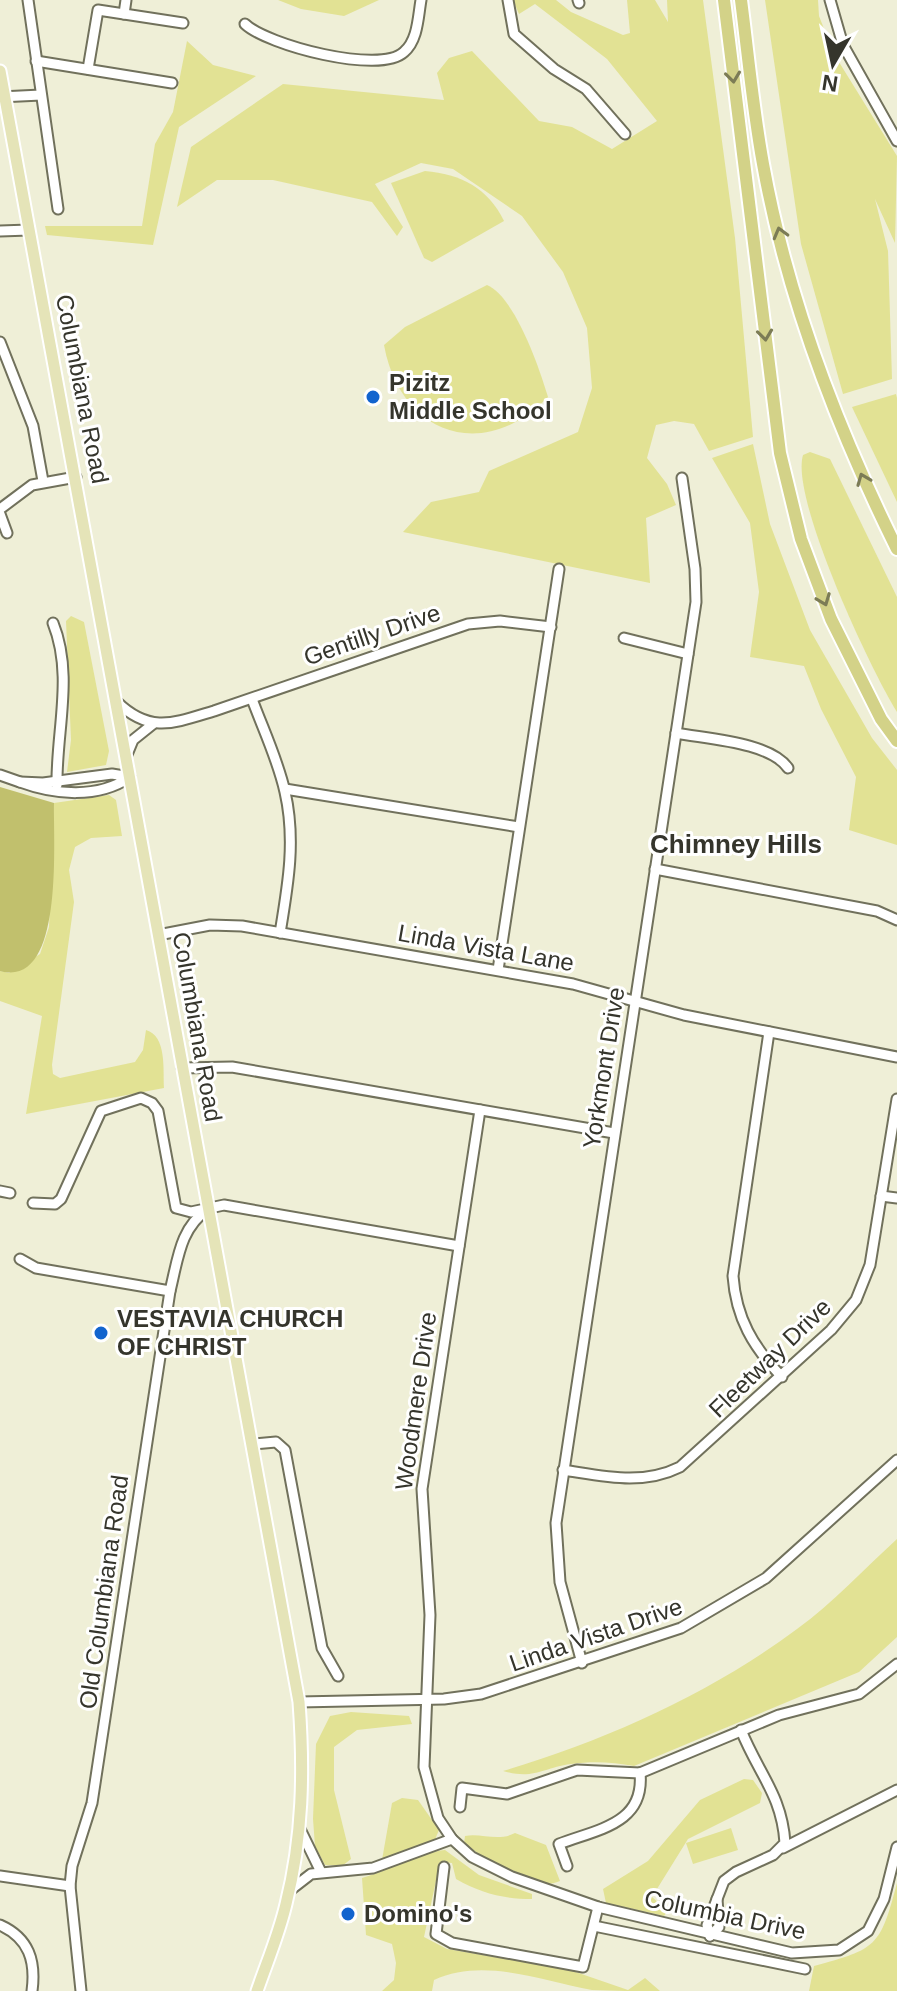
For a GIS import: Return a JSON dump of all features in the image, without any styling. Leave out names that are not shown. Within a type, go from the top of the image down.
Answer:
[{"type":"highway","points":[[724,0],[780,453],[801,539],[831,619],[881,719],[897,741]]},
{"type":"highway","points":[[741,0],[763,166],[809,342],[868,490],[897,549]]},
{"type":"main road","name":"Columbiana Road","points":[[0,71],[2,97],[76,477],[299,1702],[303,1759],[300,1828],[289,1891],[257,1991]]},
{"type":"street","points":[[28,0],[58,209]]},
{"type":"street","points":[[124,14],[126,0]]},
{"type":"street","points":[[245,24],[255,33],[293,48],[384,60],[400,56],[410,45],[421,0]]},
{"type":"street","points":[[508,0],[514,34],[554,69],[586,89],[625,134]]},
{"type":"street","points":[[830,0],[836,28],[847,54],[897,141]]},
{"type":"street","points":[[88,69],[98,10],[183,23]]},
{"type":"street","points":[[36,61],[172,83]]},
{"type":"street","points":[[2,97],[41,95]]},
{"type":"street","points":[[0,231],[29,230]]},
{"type":"street","points":[[0,342],[33,426],[43,481]]},
{"type":"street","points":[[7,533],[0,512],[19,492],[43,481],[76,477]]},
{"type":"street","name":"Yorkmont Drive","points":[[582,1663],[564,1603],[557,1563],[556,1523],[697,591],[682,478]]},
{"type":"street","points":[[498,970],[559,569]]},
{"type":"street","name":"Gentilly Drive","points":[[153,724],[190,718],[252,699],[468,624],[500,621],[551,627]]},
{"type":"street","points":[[53,623],[60,645],[64,716],[56,753],[57,792]]},
{"type":"street","points":[[624,638],[688,654]]},
{"type":"street","points":[[252,699],[285,789],[291,853],[280,933]]},
{"type":"street","points":[[117,702],[132,717],[153,724]]},
{"type":"street","points":[[126,757],[133,740],[153,724]]},
{"type":"street","points":[[676,733],[767,751],[782,760],[788,768]]},
{"type":"street","points":[[20,782],[112,774],[130,777]]},
{"type":"street","points":[[0,775],[57,792],[113,789],[130,777]]},
{"type":"street","points":[[285,789],[519,827]]},
{"type":"street","points":[[655,869],[877,911],[897,920]]},
{"type":"street","name":"Linda Vista Lane","points":[[158,935],[222,924],[280,933],[583,986],[769,1032],[897,1057]]},
{"type":"street","points":[[769,1032],[733,1276],[736,1301],[745,1329],[782,1377]]},
{"type":"street","points":[[182,1068],[232,1067],[614,1133]]},
{"type":"street","points":[[33,1203],[55,1204],[61,1199],[101,1111],[141,1098],[152,1103],[158,1111],[176,1208],[191,1212],[224,1205],[459,1246]]},
{"type":"street","name":"Fleetway Drive","points":[[563,1470],[635,1479],[670,1472],[694,1457],[840,1321],[856,1300],[867,1277],[897,1099]]},
{"type":"street","name":"Woodmere Drive","points":[[452,1839],[438,1818],[427,1784],[424,1699],[430,1615],[422,1489],[480,1110]]},
{"type":"street","points":[[881,1196],[897,1198]]},
{"type":"street","name":"Old Columbiana Road","points":[[81,1991],[70,1886],[72,1866],[92,1803],[170,1291],[187,1229],[193,1219],[208,1209]]},
{"type":"street","points":[[20,1259],[36,1268],[170,1291]]},
{"type":"street","points":[[253,1444],[276,1442],[285,1450],[322,1648],[338,1676]]},
{"type":"street","name":"Linda Vista Drive","points":[[299,1702],[424,1699],[481,1694],[681,1628],[746,1592],[800,1550],[897,1460]]},
{"type":"street","points":[[460,1807],[462,1788],[507,1794],[577,1770],[640,1773],[792,1710],[859,1694],[897,1664]]},
{"type":"street","points":[[741,1730],[754,1761],[780,1804],[783,1848]]},
{"type":"street","points":[[567,1866],[559,1844],[629,1814],[641,1793],[640,1773]]},
{"type":"street","points":[[710,1936],[719,1927],[717,1899],[729,1876],[897,1790]]},
{"type":"street","points":[[300,1828],[321,1872]]},
{"type":"street","points":[[289,1891],[311,1874],[373,1868],[452,1839]]},
{"type":"street","name":"Columbia Drive","points":[[452,1839],[485,1866],[598,1907],[792,1953],[827,1953],[849,1946],[868,1931],[879,1913],[897,1847]]},
{"type":"street","points":[[444,1867],[436,1934],[445,1941],[583,1967],[598,1907]]},
{"type":"street","points":[[0,1876],[70,1886]]},
{"type":"street","points":[[0,1925],[25,1943],[34,1962],[32,1991]]},
{"type":"street","points":[[594,1926],[805,1969]]},
{"type":"shaded area","points":[[278,0],[379,0],[344,16],[301,9]]},
{"type":"shaded area","points":[[513,0],[556,0],[571,12],[623,35],[630,33],[627,0],[655,0],[668,22],[667,0],[703,0],[735,238],[753,437],[709,451],[694,424],[674,421],[656,425],[647,458],[667,484],[676,505],[646,518],[650,583],[403,532],[431,502],[479,492],[489,471],[578,432],[592,388],[587,328],[563,272],[522,216],[453,169],[421,163],[375,184],[403,227],[397,236],[372,202],[273,180],[217,180],[177,207],[191,147],[283,84],[444,100],[437,73],[449,58],[472,51],[539,121],[572,127],[612,149],[657,121],[607,59],[535,4],[519,14]]},
{"type":"shaded area","points":[[765,0],[818,0],[819,16],[834,54],[897,156],[895,243],[875,199],[888,251],[892,379],[843,394],[801,244]]},
{"type":"shaded area","points":[[187,41],[213,65],[256,76],[179,127],[153,245],[47,235],[45,226],[142,226],[155,144],[173,112]]},
{"type":"shaded area","points":[[425,171],[450,175],[472,185],[490,200],[504,221],[432,262],[424,258],[391,183]]},
{"type":"shaded area","points":[[487,285],[507,303],[516,318],[548,397],[523,418],[497,430],[472,433],[448,430],[426,418],[407,400],[393,376],[384,345],[405,327]]},
{"type":"shaded area","points":[[896,394],[897,398],[897,502],[852,407]]},
{"type":"shaded area","points":[[753,444],[770,524],[810,630],[872,738],[897,770],[897,845],[849,830],[856,777],[821,709],[804,666],[750,657],[759,592],[750,523],[712,458]]},
{"type":"shaded area","points":[[810,452],[830,459],[897,597],[897,712],[852,624],[820,544],[802,477],[803,455]]},
{"type":"shaded area","points":[[71,616],[84,622],[109,751],[106,765],[67,772],[71,740],[66,621]]},
{"type":"shaded area","points":[[0,787],[54,803],[51,908],[36,958],[21,971],[0,971]]},
{"type":"shaded area","points":[[109,795],[116,800],[122,836],[91,838],[75,847],[69,870],[74,902],[53,1074],[60,1078],[135,1062],[143,1050],[146,1030],[153,1033],[161,1046],[164,1088],[26,1114],[42,1016],[0,1001],[0,971],[9,973],[40,954],[49,927],[54,803]]},
{"type":"shaded area","points":[[897,1539],[897,1637],[859,1672],[634,1766],[587,1762],[530,1774],[503,1771],[619,1729],[729,1674],[810,1619]]},
{"type":"shaded area","points":[[351,1712],[409,1716],[412,1724],[357,1730],[334,1747],[334,1790],[351,1859],[342,1866],[325,1865],[315,1846],[316,1744],[330,1716]]},
{"type":"shaded area","points":[[744,1779],[753,1780],[762,1793],[760,1803],[688,1839],[652,1897],[668,1911],[664,1916],[606,1903],[603,1889],[648,1861],[700,1800]]},
{"type":"shaded area","points":[[402,1798],[418,1800],[439,1830],[434,1842],[382,1860],[392,1803]]},
{"type":"shaded area","points":[[731,1828],[738,1850],[693,1864],[686,1843]]},
{"type":"shaded area","points":[[515,1833],[546,1845],[560,1881],[548,1884],[523,1879],[497,1866],[464,1843],[465,1836],[502,1837]]},
{"type":"shaded area","points":[[445,1850],[479,1875],[532,1894],[532,1899],[511,1898],[474,1888],[456,1879],[452,1863],[440,1862],[424,1937],[447,1949],[567,1969],[628,1990],[645,1978],[660,1991],[592,1990],[513,1973],[473,1971],[453,1973],[434,1980],[432,1991],[382,1991],[394,1980],[396,1963],[392,1944],[366,1935],[362,1878]]},
{"type":"shaded area","points":[[897,1883],[897,1991],[809,1991],[814,1966],[851,1955],[873,1942],[886,1921]]},
{"type":"place","name":"Pizitz Middle School","points":[[373,397]]},
{"type":"place","name":"VESTAVIA CHURCH OF CHRIST","points":[[101,1333]]},
{"type":"place","name":"Domino's","points":[[348,1914]]},
{"type":"district","name":"Chimney Hills","points":[[736,844]]}]
